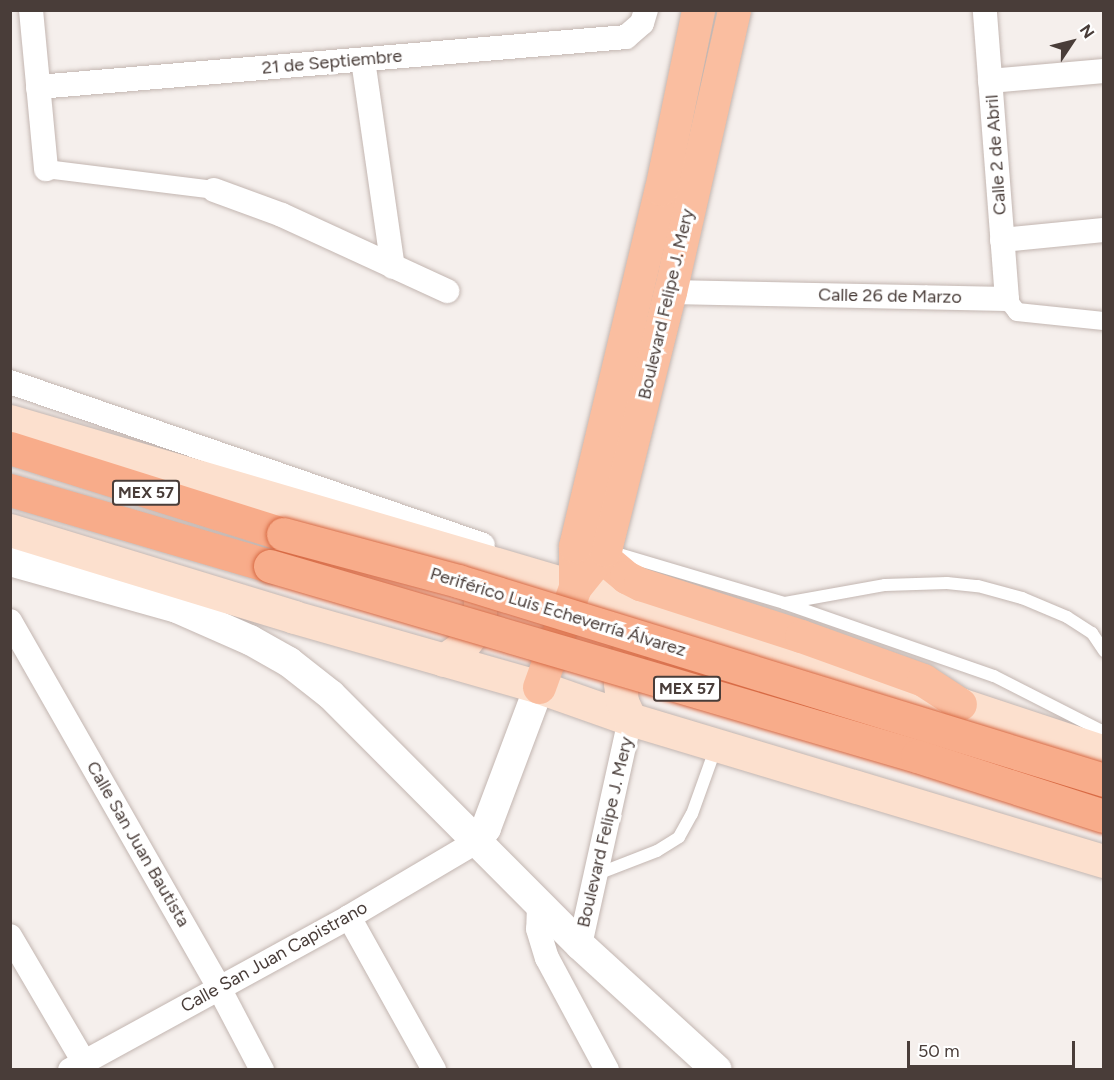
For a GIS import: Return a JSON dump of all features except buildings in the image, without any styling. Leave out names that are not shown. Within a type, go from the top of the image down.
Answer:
[{"type":"highway","name":"Periférico Luis Echeverría Álvarez","points":[[10,448],[283,534],[458,581],[1104,780]]},
{"type":"highway","name":"Periférico Luis Echeverría Álvarez","points":[[10,490],[917,756],[1104,816]]},
{"type":"main road","name":"Boulevard Felipe J. Mery","points":[[539,687],[575,587],[603,553],[604,494],[629,392],[661,189],[698,10]]},
{"type":"main road","name":"Boulevard Felipe J. Mery","points":[[629,392],[670,292],[734,10]]},
{"type":"main road","name":"Periférico Luis Echeverría Álvarez","points":[[10,421],[575,587],[960,704],[1103,737]]},
{"type":"main road","name":"Boulevard Felipe J. Mery","points":[[575,587],[575,546],[604,494]]},
{"type":"main road","points":[[10,530],[143,585],[444,660],[539,687],[630,719],[717,743],[1104,861]]},
{"type":"main road","points":[[603,553],[626,577],[640,584],[801,636],[923,680],[960,704]]},
{"type":"main road","points":[[444,660],[461,648],[473,632],[480,612],[480,591],[473,571],[461,554]]},
{"type":"main road","points":[[630,719],[622,702],[620,683],[622,664],[631,647],[644,633],[661,624],[680,619]]},
{"type":"street","points":[[31,10],[46,169],[214,190],[282,215],[447,291]]},
{"type":"street","name":"21 de Septiembre","points":[[38,87],[626,37],[642,23],[646,10]]},
{"type":"street","name":"Calle 2 de Abril","points":[[985,10],[1007,299]]},
{"type":"street","points":[[363,60],[393,267]]},
{"type":"street","points":[[990,81],[1104,71]]},
{"type":"street","points":[[1002,240],[1104,230]]},
{"type":"street","name":"Calle 26 de Marzo","points":[[670,292],[1007,299]]},
{"type":"street","points":[[1007,299],[1017,312],[1104,321]]},
{"type":"street","name":"Periférico Luis Echeverría Álvarez","points":[[10,382],[495,549],[522,563],[536,576]]},
{"type":"street","points":[[10,561],[143,585],[289,662],[331,695],[539,906],[717,1070]]},
{"type":"street","name":"Calle San Juan Bautista","points":[[10,621],[219,988],[262,1070]]},
{"type":"street","name":"Boulevard Felipe J. Mery","points":[[476,842],[486,828],[539,687]]},
{"type":"street","name":"Boulevard Felipe J. Mery","points":[[580,945],[630,719]]},
{"type":"street","name":"Calle San Juan Capistrano","points":[[77,1066],[349,917],[476,842]]},
{"type":"street","points":[[539,906],[538,929],[547,958],[607,1070]]},
{"type":"street","points":[[349,917],[434,1070]]},
{"type":"street","points":[[10,936],[77,1066]]},
{"type":"lane","points":[[603,553],[784,603],[994,676],[1103,737]]},
{"type":"lane","points":[[784,603],[885,585],[947,583],[978,586],[1022,598],[1068,617],[1092,633],[1104,651]]},
{"type":"lane","points":[[596,875],[657,851],[679,837],[692,814],[717,743]]}]
